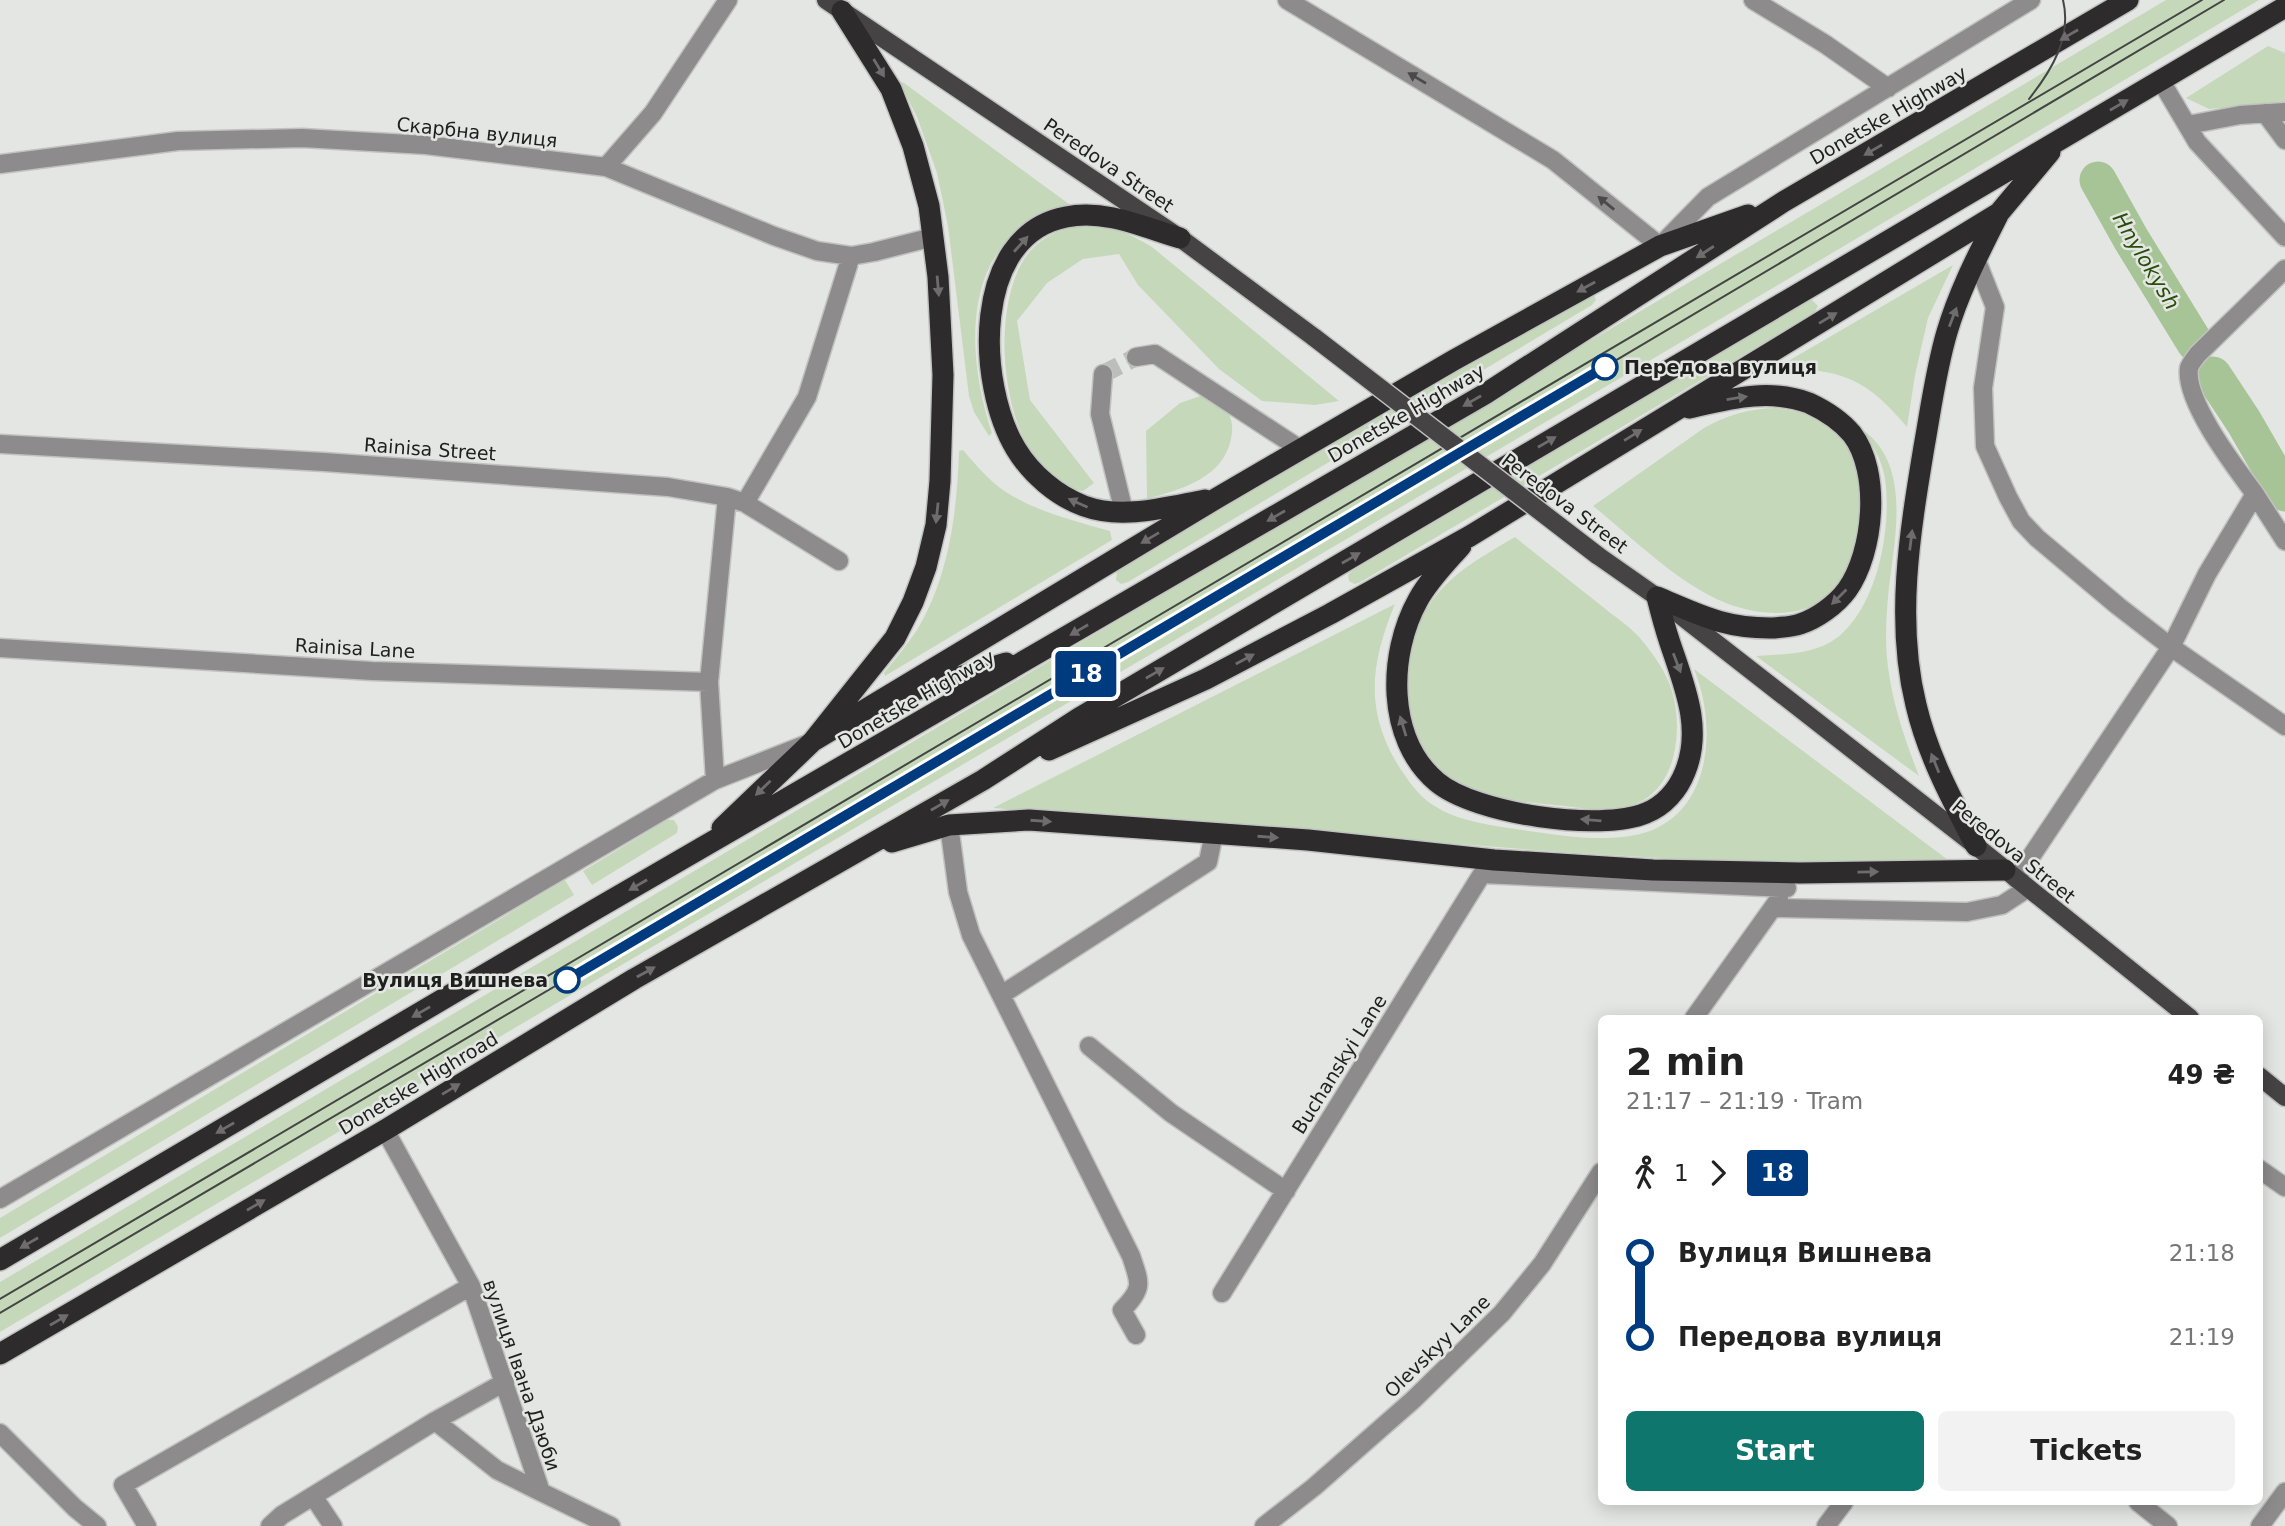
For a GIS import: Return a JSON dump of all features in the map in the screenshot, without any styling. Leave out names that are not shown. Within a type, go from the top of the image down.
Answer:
[{"type":"highway","name":"Donetske Highway","points":[[697,851],[1485,394],[1783,202],[2128,0]]},
{"type":"highway","points":[[0,1259],[697,851],[813,741],[895,638],[914,602],[936,524],[943,374],[940,301],[933,237],[922,178],[905,122],[879,68],[834,5]]},
{"type":"highway","points":[[860,851],[983,780],[1103,704],[2285,7]]},
{"type":"highway","points":[[1976,846],[1941,780],[1925,740],[1915,703],[1908,660],[1905,613],[1908,562],[1917,488],[1947,331],[1976,259],[1999,213],[2060,140]]},
{"type":"highway","points":[[813,741],[1217,498],[1466,353],[1660,246],[1783,202]]},
{"type":"highway","points":[[983,780],[1206,679],[1330,614],[1469,536],[1999,213]]},
{"type":"highway","points":[[1180,238],[1114,218],[1091,214],[1065,217],[1030,233],[1020,243],[1002,272],[992,306],[990,340],[995,397],[1016,449],[1040,479],[1060,494],[1085,507],[1124,512],[1217,498]]},
{"type":"highway","points":[[1657,597],[1727,625],[1750,628],[1798,625],[1814,618],[1846,592],[1865,549],[1870,515],[1868,471],[1852,434],[1834,417],[1808,403],[1769,394],[1737,397],[1670,412]]},
{"type":"highway","points":[[1469,536],[1418,601],[1400,652],[1397,699],[1401,724],[1412,750],[1423,766],[1436,782],[1472,802],[1525,815],[1607,822],[1648,813],[1665,802],[1678,787],[1686,771],[1691,750],[1692,727],[1685,682],[1657,597]]},
{"type":"highway","points":[[881,700],[1042,652]]},
{"type":"highway","points":[[860,851],[949,825],[1029,820],[1308,840],[1488,867],[1653,870],[1793,881],[2016,879]]},
{"type":"highway","name":"Donetske Highroad","points":[[0,1354],[385,1130],[634,979],[860,851]]},
{"type":"main road","name":"Peredova Street","points":[[834,5],[1180,238],[1315,338],[1597,555],[1657,597],[1976,846],[2186,1015]]},
{"type":"main road","points":[[2263,1079],[2285,1097]]},
{"type":"street","points":[[606,167],[653,113],[728,0]]},
{"type":"street","points":[[1287,0],[1553,160],[1660,246]]},
{"type":"street","points":[[1753,0],[1825,44],[1888,88]]},
{"type":"street","name":"Donetske Highway","points":[[1660,246],[1708,197],[2031,0]]},
{"type":"street","points":[[2161,81],[2197,142],[2285,237]]},
{"type":"street","points":[[2188,125],[2240,115],[2285,111]]},
{"type":"street","points":[[2265,113],[2285,140]]},
{"type":"street","name":"Скарбна вулиця","points":[[0,164],[178,141],[302,138],[426,145],[606,167],[817,251],[851,256],[933,237]]},
{"type":"street","points":[[745,503],[807,397],[851,256]]},
{"type":"street","points":[[1976,259],[1994,307],[1983,388],[1985,446],[2021,521],[2118,606],[2171,647],[2285,726]]},
{"type":"street","points":[[2285,269],[2198,354],[2189,367],[2191,390],[2218,444],[2285,541]]},
{"type":"street","points":[[1136,357],[1156,354],[1300,449]]},
{"type":"street","points":[[1103,374],[1100,414],[1124,512]]},
{"type":"street","name":"Rainisa Street","points":[[0,444],[324,462],[654,486],[727,497],[745,503],[839,561]]},
{"type":"street","points":[[1773,908],[1967,912],[2002,905],[2016,879],[2171,647],[2207,574],[2255,494]]},
{"type":"street","points":[[715,780],[709,682],[727,497]]},
{"type":"street","name":"Rainisa Lane","points":[[0,648],[372,671],[709,682]]},
{"type":"street","points":[[0,1199],[715,780],[813,741]]},
{"type":"street","points":[[949,825],[958,892],[971,935],[1130,1256],[1139,1281],[1135,1296],[1122,1310],[1136,1335]]},
{"type":"street","points":[[1000,995],[1208,862],[1214,833]]},
{"type":"street","name":"Buchanskyi Lane","points":[[1222,1293],[1488,867]]},
{"type":"street","points":[[1696,1015],[1793,881]]},
{"type":"street","points":[[1088,1046],[1171,1114],[1286,1191]]},
{"type":"street","name":"вулиця Івана Дзюби","points":[[385,1130],[471,1286],[541,1492],[611,1526]]},
{"type":"street","points":[[2263,1172],[2285,1187]]},
{"type":"street","name":"Olevskyy Lane","points":[[1271,1524],[1413,1400],[1502,1313],[1596,1192]]},
{"type":"street","points":[[148,1526],[123,1485],[471,1286]]},
{"type":"street","points":[[270,1526],[282,1515],[435,1421],[505,1382]]},
{"type":"street","points":[[435,1421],[497,1470],[541,1492]]},
{"type":"street","points":[[0,1433],[75,1508],[97,1526]]},
{"type":"street","points":[[2260,1526],[2284,1494]]},
{"type":"street","points":[[313,1496],[332,1526]]},
{"type":"street","points":[[1826,1526],[1842,1505]]},
{"type":"street","points":[[2142,1505],[2168,1526]]},
{"type":"green space","points":[[2166,0],[2259,0],[0,1332],[0,1282]]},
{"type":"green space","points":[[2268,46],[2285,53],[2285,103],[2209,109],[2186,98]]},
{"type":"green space","points":[[899,81],[1073,207],[1036,219],[1009,239],[991,265],[980,295],[975,329],[977,364],[992,433],[989,436],[974,412],[969,396],[948,226],[937,173],[917,117]]},
{"type":"green space","points":[[1083,225],[1119,231],[1152,247],[1339,401],[1315,405],[1262,401],[1219,369],[1138,285],[1119,254],[1083,259],[1047,283],[1017,321],[1030,400],[1094,483],[1083,491],[1055,479],[1033,455],[1017,423],[1008,386],[1004,346],[1007,308],[1016,275],[1031,250],[1055,233]]},
{"type":"green space","points":[[1953,265],[1928,318],[1907,427],[1877,397],[1849,379],[1815,371],[1773,370]]},
{"type":"green space","points":[[1584,292],[1593,292],[1596,300],[1592,305],[1128,582],[1121,584],[1116,580],[1117,571]]},
{"type":"green space","points":[[1812,300],[1818,306],[1814,313],[1359,583],[1349,581],[1348,575],[1352,571]]},
{"type":"green space","points":[[1209,393],[1228,412],[1232,424],[1227,452],[1210,472],[1199,480],[1147,499],[1146,431],[1180,403]]},
{"type":"green space","points":[[1775,408],[1808,415],[1831,427],[1849,450],[1857,470],[1860,519],[1849,566],[1838,585],[1824,599],[1813,605],[1789,612],[1763,612],[1738,607],[1708,595],[1656,559],[1593,506],[1704,428],[1738,414]]},
{"type":"green space","points":[[1863,430],[1879,446],[1889,464],[1895,485],[1896,531],[1887,606],[1887,658],[1896,709],[1919,776],[1756,656],[1799,652],[1829,643],[1852,623],[1863,606],[1872,586],[1884,542],[1887,498],[1882,466]]},
{"type":"green space","points":[[963,450],[988,478],[1006,492],[1043,510],[1110,531],[1112,540],[885,676],[884,673],[917,630],[937,588],[953,520],[959,451]]},
{"type":"green space","points":[[1515,537],[1634,632],[1654,655],[1669,684],[1677,723],[1674,756],[1660,786],[1633,805],[1594,809],[1504,799],[1482,793],[1462,786],[1444,774],[1429,759],[1416,738],[1407,712],[1405,696],[1408,662],[1419,624],[1428,607],[1451,580],[1465,568]]},
{"type":"green space","points":[[1395,604],[1376,666],[1376,705],[1380,724],[1387,744],[1410,782],[1423,797],[1444,811],[1467,820],[1554,835],[1605,838],[1630,836],[1657,828],[1678,813],[1692,794],[1702,771],[1706,719],[1702,693],[1694,669],[1948,860],[1802,862],[1677,859],[993,808]]},
{"type":"green space","points":[[667,820],[674,820],[678,827],[677,833],[592,885],[583,871]]},
{"type":"green space","points":[[565,880],[574,895],[0,1238],[0,1218]]},
{"type":"waterway","name":"Hnylokysh","points":[[2098,180],[2195,343]]},
{"type":"waterway","name":"Hnylokysh","points":[[2213,375],[2285,493]]},
{"type":"tunnel","points":[[1103,374],[1136,357]]},
{"type":"tram line","points":[[2029,99],[2058,52],[2065,27],[2063,0]]},
{"type":"tram line","points":[[0,1299],[2202,0]]},
{"type":"tram line","points":[[0,1313],[2224,0]]},
{"type":"tram line","name":"18","points":[[567,980],[1605,367]]},
{"type":"place","name":"Передова вулиця","points":[[1605,367]]},
{"type":"place","name":"Вулиця Вишнева","points":[[567,980]]}]
